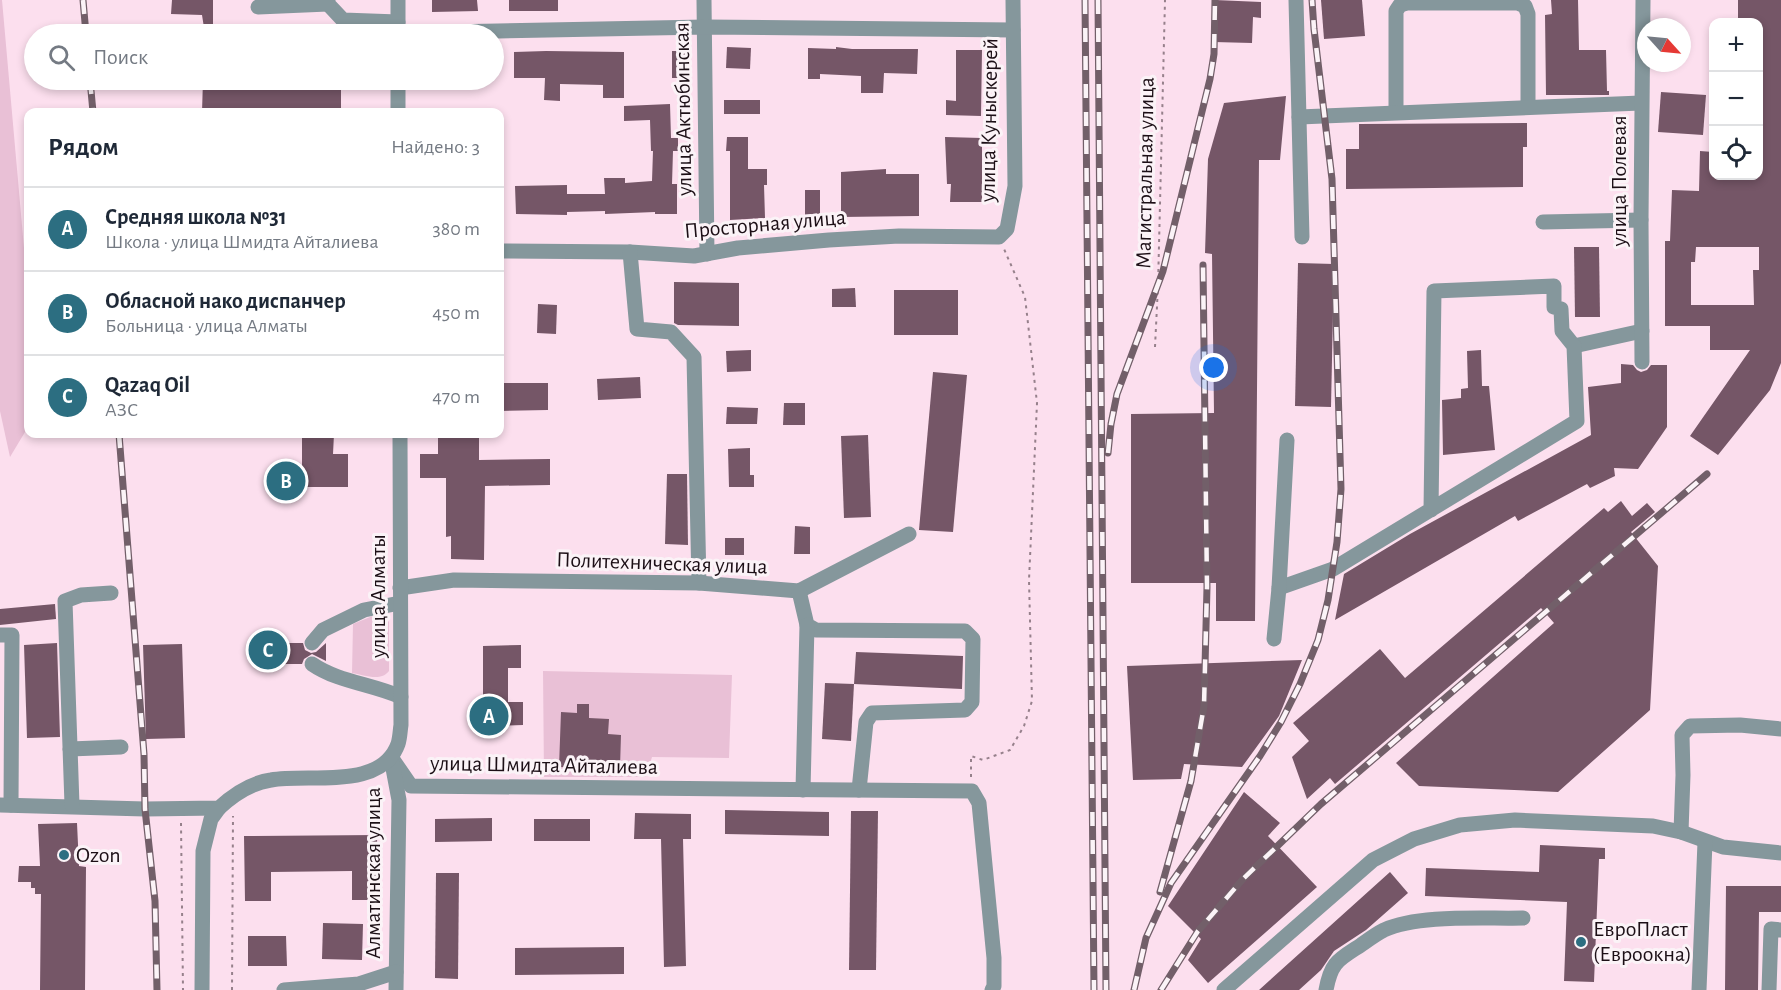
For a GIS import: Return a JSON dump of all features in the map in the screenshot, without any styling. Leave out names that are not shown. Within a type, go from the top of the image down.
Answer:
[{"type":"street","points":[[398,0],[398,24]]},
{"type":"street","name":"улица Актюбинская","points":[[704,0],[707,254]]},
{"type":"street","name":"улица Куныскерей","points":[[999,237],[1007,230],[1015,186],[1013,0]]},
{"type":"street","points":[[1296,0],[1302,237]]},
{"type":"street","name":"улица Полевая","points":[[1642,362],[1643,0]]},
{"type":"street","points":[[258,7],[328,2],[343,20],[365,24]]},
{"type":"street","points":[[1396,112],[1396,11],[1400,5],[1407,3],[1518,3],[1525,6],[1528,14],[1528,107]]},
{"type":"street","points":[[504,29],[705,27],[1013,30]]},
{"type":"street","points":[[398,90],[398,108]]},
{"type":"street","points":[[1299,117],[1641,103]]},
{"type":"street","points":[[1543,222],[1641,220]]},
{"type":"street","name":"Просторная улица","points":[[504,251],[630,252],[694,256],[738,248],[829,240],[899,236],[999,237]]},
{"type":"street","points":[[630,252],[637,329],[671,332],[694,357],[699,583]]},
{"type":"street","points":[[1279,588],[1333,569],[1431,510],[1576,421],[1574,346],[1562,331],[1562,309],[1554,307],[1554,286],[1434,291],[1431,510]]},
{"type":"street","points":[[1574,346],[1642,331]]},
{"type":"street","name":"улица Алматы","points":[[391,757],[399,743],[401,697],[400,438]]},
{"type":"street","points":[[1274,639],[1287,440]]},
{"type":"street","name":"Политехническая улица","points":[[312,643],[323,630],[364,610],[400,595],[454,580],[699,583],[799,591],[909,534]]},
{"type":"street","points":[[799,591],[807,625],[802,790]]},
{"type":"street","points":[[72,805],[65,601],[81,595],[111,593]]},
{"type":"street","points":[[807,625],[816,630],[965,631],[973,639],[972,702],[969,707],[965,710],[872,713],[866,722],[859,790]]},
{"type":"street","points":[[0,635],[12,635],[6,711],[6,805],[219,808]]},
{"type":"street","points":[[312,664],[323,672],[381,688],[401,697]]},
{"type":"street","points":[[1681,832],[1682,735],[1690,726],[1740,724],[1781,729]]},
{"type":"street","points":[[70,749],[121,747]]},
{"type":"street","points":[[202,990],[203,851],[211,819],[219,808],[233,795],[251,785],[272,779],[359,776],[380,766],[391,757]]},
{"type":"street","name":"улица Шмидта Айталиева","points":[[391,757],[411,786],[972,791]]},
{"type":"street","name":"Алматинская улица","points":[[391,757],[399,800],[396,990]]},
{"type":"street","points":[[972,791],[979,803],[994,958],[992,990]]},
{"type":"street","points":[[1224,990],[1373,861],[1414,839],[1460,825],[1515,820],[1653,826],[1681,832],[1723,847],[1781,853]]},
{"type":"street","points":[[1699,990],[1705,842]]},
{"type":"street","points":[[1326,990],[1329,975],[1337,960],[1391,927],[1418,920],[1523,918]]},
{"type":"street","points":[[1769,990],[1771,929],[1781,930]]},
{"type":"street","points":[[284,990],[359,984],[396,972]]},
{"type":"path","name":"Магистральная улица","points":[[1155,347],[1165,0]]},
{"type":"path","points":[[972,791],[971,756],[983,760],[1010,750],[1024,726],[1032,701],[1029,580],[1037,403],[1025,297],[999,237]]},
{"type":"path","points":[[232,990],[233,795]]},
{"type":"path","points":[[180,808],[183,990]]},
{"type":"shaded area","points":[[0,0],[2,0],[24,248],[24,434],[10,457],[0,411]]},
{"type":"shaded area","points":[[375,615],[389,622],[389,671],[377,677],[352,673],[353,624]]},
{"type":"shaded area","points":[[543,671],[732,675],[729,758],[652,757],[646,777],[544,777]]},
{"type":"building","points":[[172,0],[213,0],[213,24],[203,24],[202,15],[171,14]]},
{"type":"building","points":[[432,0],[477,0],[478,11],[432,12]]},
{"type":"building","points":[[509,0],[558,0],[558,11],[509,11]]},
{"type":"building","points":[[1215,0],[1261,2],[1261,18],[1253,17],[1252,43],[1214,42]]},
{"type":"building","points":[[1321,0],[1362,0],[1365,36],[1324,39]]},
{"type":"building","points":[[1551,0],[1578,0],[1579,50],[1606,50],[1609,95],[1546,95],[1545,15],[1552,14]]},
{"type":"building","points":[[1738,0],[1781,0],[1781,363],[1770,390],[1718,455],[1690,436],[1750,350],[1710,350],[1710,326],[1665,326],[1665,241],[1670,241],[1672,190],[1699,191],[1700,151],[1709,152],[1709,180],[1763,180],[1763,18],[1738,18]],"holes":[[[1696,247],[1759,247],[1759,270],[1753,270],[1754,305],[1691,305],[1691,262],[1695,262]]]},
{"type":"building","points":[[727,47],[751,48],[750,69],[726,68]]},
{"type":"building","points":[[836,47],[918,49],[917,74],[884,73],[883,93],[861,93],[861,76],[820,74],[820,79],[808,79],[808,48],[836,49]]},
{"type":"building","points":[[956,50],[982,50],[981,116],[946,115],[946,100],[956,101]]},
{"type":"building","points":[[672,51],[687,51],[686,78],[672,78]]},
{"type":"building","points":[[514,52],[624,52],[624,98],[603,98],[603,85],[560,84],[560,101],[544,100],[545,78],[514,78]]},
{"type":"building","points":[[203,90],[341,90],[341,108],[202,108]]},
{"type":"building","points":[[1661,92],[1706,95],[1703,135],[1658,132]]},
{"type":"building","points":[[1286,96],[1280,160],[1259,160],[1255,621],[1216,621],[1216,583],[1131,583],[1131,414],[1214,413],[1212,254],[1205,253],[1208,159],[1224,103]]},
{"type":"building","points":[[724,100],[760,100],[760,114],[724,114]]},
{"type":"building","points":[[670,104],[671,138],[678,138],[678,151],[673,151],[672,184],[677,184],[677,214],[655,214],[655,212],[605,214],[605,211],[567,212],[567,215],[516,214],[515,186],[567,185],[567,194],[605,194],[604,178],[625,178],[625,183],[652,181],[653,151],[651,151],[650,120],[624,121],[624,106]]},
{"type":"building","points":[[1527,123],[1527,147],[1523,147],[1523,187],[1346,189],[1346,149],[1359,149],[1359,124]]},
{"type":"building","points":[[727,137],[748,137],[748,169],[767,169],[767,185],[764,185],[765,218],[730,220],[730,151],[726,151]]},
{"type":"building","points":[[945,137],[982,138],[982,202],[950,202],[951,184],[947,184]]},
{"type":"building","points":[[886,169],[886,174],[919,174],[919,216],[841,217],[841,172]]},
{"type":"building","points":[[805,190],[820,190],[820,217],[805,217]]},
{"type":"building","points":[[1574,247],[1599,247],[1600,317],[1575,317]]},
{"type":"building","points":[[1298,263],[1334,264],[1331,407],[1295,406]]},
{"type":"building","points":[[674,282],[739,283],[739,326],[678,325],[674,323]]},
{"type":"building","points":[[855,288],[856,307],[832,307],[832,289]]},
{"type":"building","points":[[894,290],[958,290],[958,335],[894,335]]},
{"type":"building","points":[[538,304],[557,305],[556,334],[537,333]]},
{"type":"building","points":[[751,350],[751,371],[727,372],[726,351]]},
{"type":"building","points":[[1481,350],[1482,386],[1489,386],[1495,450],[1443,455],[1442,400],[1461,398],[1461,389],[1468,388],[1467,351]]},
{"type":"building","points":[[1621,364],[1633,365],[1641,372],[1647,370],[1651,365],[1667,365],[1667,427],[1638,469],[1614,468],[1615,476],[1590,488],[1587,484],[1518,521],[1515,516],[1335,620],[1344,574],[1410,534],[1591,435],[1588,387],[1621,383]]},
{"type":"building","points":[[933,372],[967,375],[953,532],[919,530]]},
{"type":"building","points":[[640,377],[641,398],[598,400],[597,379]]},
{"type":"building","points":[[504,383],[548,383],[548,410],[504,411]]},
{"type":"building","points":[[784,403],[805,403],[805,425],[783,425]]},
{"type":"building","points":[[727,407],[758,408],[757,424],[726,424]]},
{"type":"building","points":[[868,435],[871,517],[844,518],[841,436]]},
{"type":"building","points":[[302,438],[334,438],[333,454],[348,454],[348,487],[302,487]]},
{"type":"building","points":[[438,438],[479,438],[479,460],[550,459],[550,485],[485,486],[484,560],[451,559],[451,536],[446,537],[446,478],[420,478],[420,454],[438,454]]},
{"type":"building","points":[[750,448],[750,475],[754,475],[754,487],[729,487],[728,449]]},
{"type":"building","points":[[667,474],[687,474],[688,545],[665,544]]},
{"type":"building","points":[[1621,501],[1632,516],[1647,503],[1655,512],[1631,532],[1658,566],[1650,710],[1558,792],[1419,786],[1396,763],[1554,623],[1541,608],[1335,784],[1330,778],[1307,799],[1292,757],[1309,741],[1293,723],[1380,649],[1405,678],[1604,508],[1608,512]]},
{"type":"building","points":[[795,526],[810,527],[810,554],[794,554]]},
{"type":"building","points":[[725,538],[744,538],[744,555],[725,555]]},
{"type":"building","points":[[55,604],[56,619],[0,625],[0,609]]},
{"type":"building","points":[[265,638],[281,638],[281,643],[303,643],[305,650],[311,653],[316,652],[326,643],[326,661],[312,654],[304,659],[302,664],[265,667]]},
{"type":"building","points":[[57,643],[60,737],[27,738],[24,645]]},
{"type":"building","points":[[182,644],[185,738],[146,739],[143,645]]},
{"type":"building","points":[[521,645],[521,668],[508,668],[508,702],[523,702],[523,725],[483,726],[483,646]]},
{"type":"building","points":[[856,652],[963,656],[962,689],[854,684]]},
{"type":"building","points":[[1302,660],[1279,716],[1242,767],[1184,764],[1181,779],[1133,780],[1127,666]]},
{"type":"building","points":[[825,683],[854,684],[851,741],[822,739]]},
{"type":"building","points":[[577,704],[589,704],[589,718],[609,719],[608,734],[621,735],[620,768],[559,767],[561,712],[577,713]]},
{"type":"building","points":[[1244,792],[1280,823],[1268,836],[1317,887],[1208,983],[1188,960],[1201,939],[1168,906]]},
{"type":"building","points":[[725,810],[829,812],[829,836],[725,834]]},
{"type":"building","points":[[851,811],[878,811],[876,970],[849,970]]},
{"type":"building","points":[[635,813],[691,814],[691,839],[683,839],[686,966],[664,967],[661,839],[634,839]]},
{"type":"building","points":[[492,818],[492,841],[435,842],[435,819]]},
{"type":"building","points":[[534,819],[590,819],[590,841],[534,841]]},
{"type":"building","points":[[77,823],[79,866],[86,867],[85,990],[40,990],[41,894],[35,894],[35,888],[31,888],[31,882],[18,882],[19,866],[40,866],[38,824]]},
{"type":"building","points":[[377,835],[378,900],[352,900],[352,871],[271,872],[271,901],[245,901],[244,836]]},
{"type":"building","name":"ЕвроПласт (Евроокна)","points":[[1540,845],[1605,848],[1605,859],[1599,859],[1594,982],[1564,981],[1567,902],[1425,896],[1426,868],[1539,872]]},
{"type":"building","points":[[1390,872],[1408,893],[1366,930],[1334,951],[1321,970],[1299,990],[1259,990]]},
{"type":"building","points":[[436,873],[459,873],[458,979],[435,978]]},
{"type":"building","points":[[1726,886],[1781,886],[1781,912],[1759,912],[1758,990],[1725,990]]},
{"type":"building","points":[[323,923],[363,924],[362,960],[322,959]]},
{"type":"building","points":[[248,936],[286,936],[287,966],[248,966]]},
{"type":"building","points":[[624,947],[624,974],[515,975],[515,948]]},
{"type":"railway","points":[[83,0],[85,24]]},
{"type":"railway","points":[[1085,0],[1094,990]]},
{"type":"railway","points":[[1098,0],[1106,990]]},
{"type":"railway","points":[[1108,453],[1117,394],[1163,271],[1210,79],[1214,54],[1215,0]]},
{"type":"railway","points":[[1134,990],[1146,938],[1171,883],[1260,756],[1281,722],[1318,640],[1328,600],[1337,542],[1341,489],[1332,179],[1312,0]]},
{"type":"railway","points":[[91,90],[93,108]]},
{"type":"railway","points":[[1160,892],[1191,781],[1204,706],[1207,587],[1203,265]]},
{"type":"railway","points":[[119,438],[144,754],[145,809],[155,901],[157,990]]},
{"type":"railway","points":[[1161,990],[1198,931],[1243,879],[1321,804],[1707,474]]},
{"type":"place","name":"Обласной нако диспанчер","points":[[286,481]]},
{"type":"place","name":"Qazaq Oil","points":[[268,650]]},
{"type":"place","name":"Средняя школа №31","points":[[489,716]]},
{"type":"place","name":"Ozon","points":[[64,855]]},
{"type":"place","name":"ЕвроПласт (Евроокна)","points":[[1581,942]]}]
